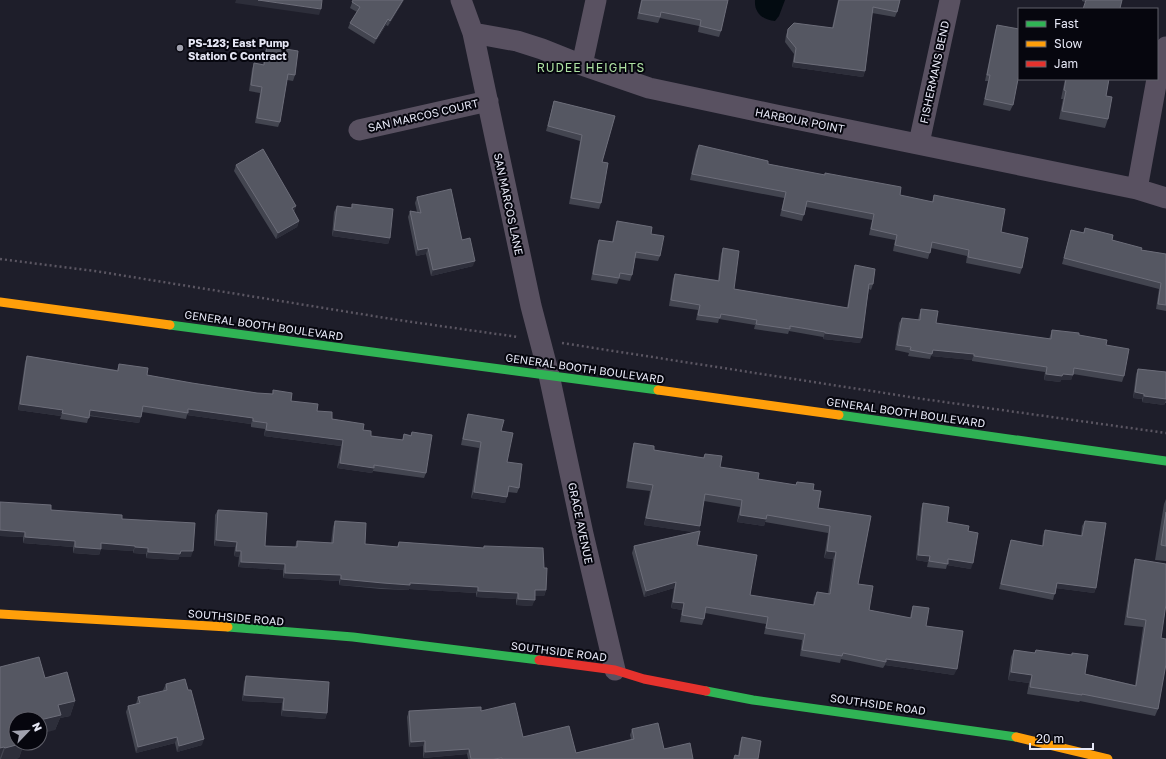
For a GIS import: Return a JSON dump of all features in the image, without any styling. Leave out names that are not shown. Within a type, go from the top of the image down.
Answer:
[{"type":"main road","name":"GENERAL BOOTH BOULEVARD","points":[[0,302],[549,375],[1166,461]]},
{"type":"main road","name":"SOUTHSIDE ROAD","points":[[0,614],[202,625],[353,637],[615,670],[644,679],[753,700],[1018,737],[1108,759]]},
{"type":"street","points":[[461,0],[473,33]]},
{"type":"street","points":[[582,65],[596,0]]},
{"type":"street","name":"FISHERMANS BEND","points":[[919,143],[950,0]]},
{"type":"street","name":"HARBOUR POINT","points":[[473,33],[516,41],[542,48],[582,65],[649,88],[776,116],[919,143],[1137,189],[1166,198]]},
{"type":"street","name":"SAN MARCOS LANE","points":[[473,33],[531,306],[549,375]]},
{"type":"street","points":[[1158,75],[1166,47]]},
{"type":"street","points":[[1137,189],[1157,80]]},
{"type":"street","name":"SAN MARCOS COURT","points":[[359,130],[488,101]]},
{"type":"street","name":"GRACE AVENUE","points":[[549,375],[583,534],[615,670]]},
{"type":"path","points":[[0,259],[95,271],[398,320],[540,340],[923,399],[1166,433]]},
{"type":"shaded area","points":[[755,0],[785,0],[779,16],[775,21],[760,15],[756,9]]},
{"type":"building","points":[[258,0],[322,0],[321,9]]},
{"type":"building","points":[[353,0],[403,0],[390,21],[388,19],[376,39],[350,23],[360,7],[352,2]]},
{"type":"building","points":[[642,0],[728,0],[721,31],[700,26],[701,20],[661,12],[660,17],[639,13]]},
{"type":"building","points":[[839,0],[900,0],[897,12],[873,7],[865,71],[794,62],[796,48],[787,37],[788,29],[794,23],[833,28]]},
{"type":"building","points":[[1086,0],[1122,0],[1120,8],[1083,8]]},
{"type":"building","points":[[997,25],[1018,29],[1018,79],[1013,105],[985,99],[990,75],[987,75]]},
{"type":"building","points":[[267,46],[298,51],[295,75],[288,74],[280,122],[257,118],[262,87],[251,85],[254,63],[264,65]]},
{"type":"building","points":[[1066,80],[1109,80],[1106,96],[1112,97],[1108,119],[1062,111],[1066,91],[1064,90]]},
{"type":"building","points":[[554,101],[615,116],[602,162],[608,163],[601,203],[571,198],[582,135],[548,126]]},
{"type":"building","points":[[699,145],[768,161],[768,164],[901,187],[900,195],[933,202],[934,195],[1005,209],[1001,232],[1028,238],[1022,268],[968,257],[969,250],[932,242],[930,253],[895,245],[897,235],[871,229],[874,214],[807,201],[804,215],[782,210],[786,192],[692,174]]},
{"type":"building","points":[[263,149],[296,206],[292,208],[299,221],[278,233],[236,165]]},
{"type":"building","points":[[451,189],[462,240],[470,238],[475,261],[433,270],[428,248],[418,250],[410,211],[421,213],[417,197]]},
{"type":"building","points":[[352,204],[393,209],[390,238],[334,230],[337,206],[352,208]]},
{"type":"building","points":[[617,221],[652,227],[651,234],[664,236],[660,256],[636,252],[632,275],[620,273],[619,278],[593,274],[599,240],[613,242]]},
{"type":"building","points":[[1085,228],[1113,235],[1112,240],[1142,248],[1141,250],[1166,254],[1166,305],[1158,304],[1161,283],[1064,258],[1071,230],[1084,233]]},
{"type":"building","points":[[723,248],[739,251],[734,289],[848,308],[855,265],[875,269],[873,284],[869,284],[862,338],[790,326],[790,329],[756,324],[757,320],[721,314],[720,318],[698,315],[700,305],[671,300],[675,274],[719,281]]},
{"type":"building","points":[[921,309],[938,311],[936,323],[1051,339],[1052,330],[1079,333],[1079,335],[1107,340],[1106,345],[1129,349],[1124,376],[1074,368],[1073,375],[1063,374],[1062,376],[1046,374],[1047,367],[974,356],[974,354],[933,350],[932,354],[910,350],[911,347],[897,345],[902,318],[920,320]]},
{"type":"building","points":[[27,356],[118,371],[119,364],[148,368],[147,375],[192,383],[257,393],[273,394],[273,390],[292,393],[291,401],[318,404],[317,411],[332,412],[332,419],[364,424],[363,430],[371,431],[371,436],[403,440],[404,434],[411,436],[412,432],[432,435],[426,473],[374,465],[374,468],[340,463],[343,440],[266,430],[267,423],[253,421],[253,418],[188,409],[188,413],[143,406],[141,417],[90,410],[89,418],[62,413],[63,410],[20,404]]},
{"type":"building","points":[[1138,369],[1166,372],[1166,399],[1144,396],[1144,394],[1135,392]]},
{"type":"building","points":[[468,414],[504,420],[501,431],[513,433],[507,462],[522,464],[519,488],[509,486],[507,497],[474,492],[481,442],[463,439]]},
{"type":"building","points":[[634,443],[654,446],[654,450],[704,458],[705,454],[722,456],[720,467],[759,473],[758,479],[796,485],[797,482],[814,484],[813,490],[821,491],[818,508],[871,516],[858,584],[873,586],[869,610],[911,618],[913,606],[929,608],[926,626],[963,631],[957,669],[886,659],[886,662],[843,653],[842,656],[802,650],[805,634],[766,628],[768,617],[706,607],[704,619],[682,615],[684,603],[673,602],[676,582],[646,591],[634,546],[700,531],[697,545],[757,555],[750,595],[814,605],[817,592],[830,594],[836,552],[827,551],[830,526],[767,515],[766,519],[740,515],[742,500],[705,494],[700,526],[646,518],[653,485],[628,481]]},
{"type":"building","points":[[0,502],[51,505],[51,510],[122,515],[122,519],[195,523],[193,551],[181,551],[180,554],[148,552],[148,548],[101,543],[101,549],[75,547],[75,541],[25,537],[25,532],[0,530]]},
{"type":"building","points":[[923,503],[949,507],[947,522],[969,526],[968,531],[978,533],[973,563],[948,559],[948,564],[929,561],[930,556],[918,555]]},
{"type":"building","points":[[218,510],[267,513],[265,546],[297,547],[297,541],[333,543],[335,521],[366,523],[365,544],[398,547],[399,542],[484,548],[484,546],[543,548],[544,568],[547,568],[546,590],[535,590],[535,600],[518,599],[518,593],[478,591],[478,587],[410,583],[410,585],[341,579],[341,575],[285,573],[285,564],[241,562],[241,551],[236,551],[237,542],[216,540]]},
{"type":"building","points":[[1166,512],[1166,546],[1161,545]]},
{"type":"building","points":[[1085,521],[1106,523],[1096,588],[1057,583],[1055,594],[1001,584],[1011,540],[1043,546],[1045,530],[1082,536]]},
{"type":"building","points":[[1135,559],[1166,564],[1166,604],[1161,638],[1166,639],[1166,664],[1158,709],[1082,694],[1030,687],[1032,675],[1011,672],[1014,650],[1035,653],[1036,650],[1072,655],[1072,653],[1088,655],[1085,674],[1136,686],[1146,620],[1127,617]]},
{"type":"building","points":[[39,657],[45,678],[67,672],[75,701],[58,705],[61,715],[48,718],[48,711],[8,711],[8,747],[0,748],[0,667]]},
{"type":"building","points":[[246,676],[329,682],[327,713],[283,710],[284,698],[244,695]]},
{"type":"building","points":[[185,679],[188,690],[191,690],[204,739],[179,746],[177,737],[138,747],[128,706],[140,703],[138,697],[167,690],[166,684]]},
{"type":"building","points":[[515,703],[523,737],[569,726],[576,753],[634,739],[632,729],[658,723],[664,749],[690,743],[693,759],[471,759],[469,749],[425,752],[425,741],[411,742],[409,711],[481,707],[481,711]]},
{"type":"building","points":[[742,737],[761,741],[758,759],[734,759],[735,755],[739,756]]},
{"type":"traffic: fast","points":[[170,325],[658,390]]},
{"type":"traffic: fast","points":[[839,415],[1166,461]]},
{"type":"traffic: fast","points":[[228,627],[353,637],[539,660]]},
{"type":"traffic: fast","points":[[706,691],[753,700],[1016,737]]},
{"type":"traffic: slow","points":[[0,302],[170,325]]},
{"type":"traffic: slow","points":[[658,390],[839,415]]},
{"type":"traffic: slow","points":[[0,614],[228,627]]},
{"type":"traffic: slow","points":[[1016,737],[1108,759]]},
{"type":"traffic: jam","points":[[539,660],[615,670],[644,679],[706,691]]},
{"type":"place","name":"PS-123; East Pump Station C Contract","points":[[180,48]]},
{"type":"district","name":"RUDEE HEIGHTS","points":[[591,67]]}]
